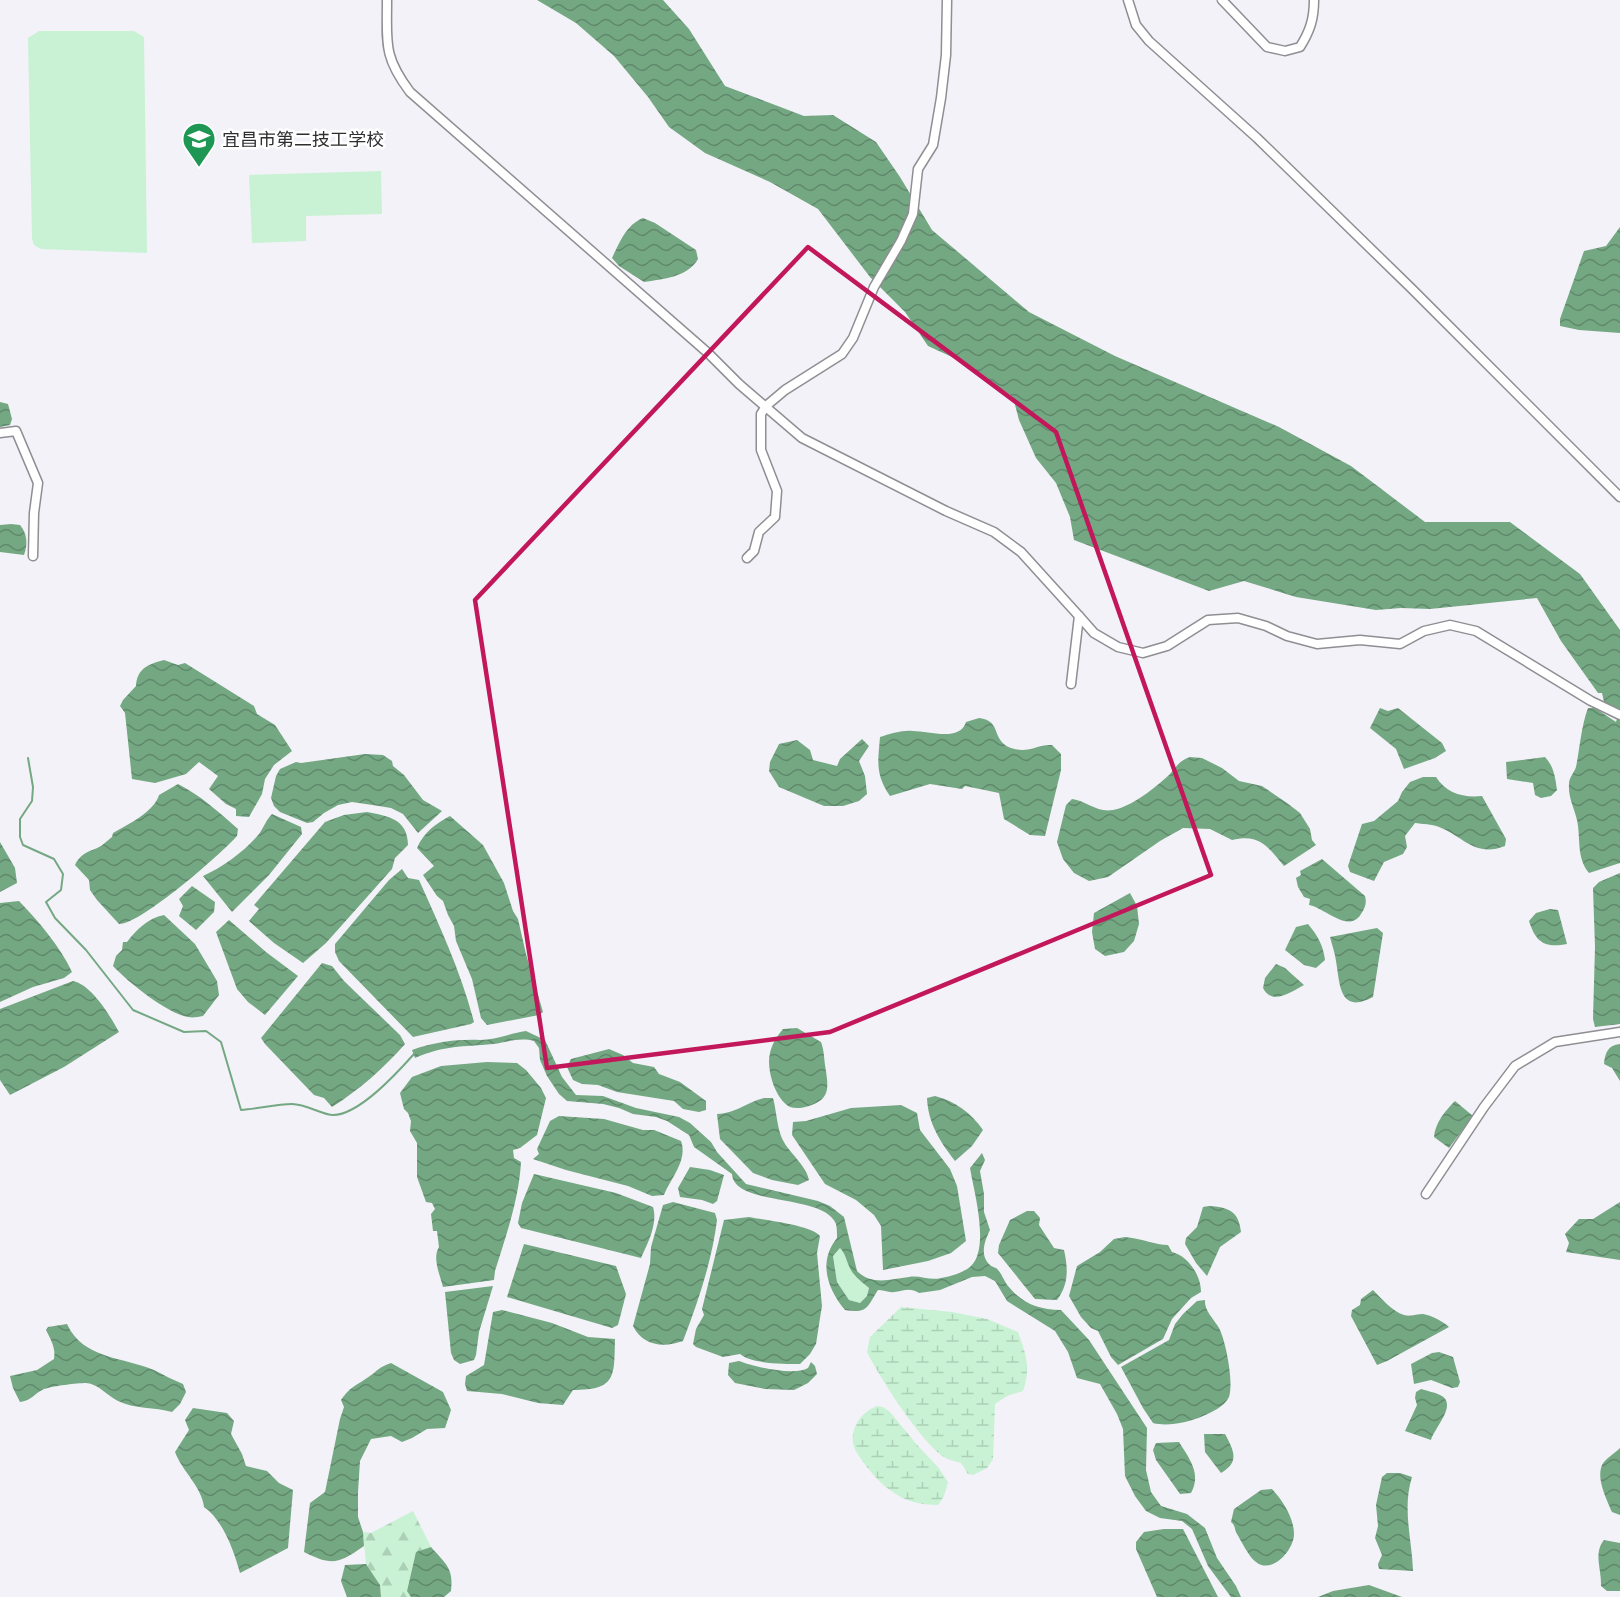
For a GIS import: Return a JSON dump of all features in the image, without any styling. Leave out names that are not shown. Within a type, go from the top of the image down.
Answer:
[{"type":"street","points":[[387,0],[386,36],[390,58],[410,92],[674,322],[739,384],[802,438],[905,491],[994,531],[1020,552],[1095,633],[1118,647],[1143,653],[1167,646],[1208,620],[1238,618],[1317,644],[1360,640],[1400,644],[1424,631],[1450,625],[1476,631],[1620,715]]},
{"type":"street","points":[[747,558],[754,550],[759,532],[775,517],[777,491],[762,450],[761,414],[766,406],[785,390],[842,354],[853,338],[874,287],[914,214],[918,169],[933,145],[941,98],[946,56],[947,0]]},
{"type":"street","points":[[1128,0],[1136,25],[1149,40],[1257,138],[1620,497]]},
{"type":"street","points":[[1222,0],[1267,47],[1285,51],[1300,47],[1309,32],[1314,18],[1314,0]]},
{"type":"street","points":[[0,433],[16,431],[38,483],[34,513],[33,556]]},
{"type":"street","points":[[1071,684],[1079,616]]},
{"type":"street","points":[[1426,1194],[1484,1107],[1515,1066],[1555,1042],[1620,1032]]},
{"type":"highlighted area","points":[[808,247],[1056,432],[1211,875],[830,1032],[547,1068],[475,600]]},
{"type":"green space","points":[[39,31],[134,31],[144,37],[147,253],[41,249],[34,245],[32,239],[28,38]]},
{"type":"green space","points":[[381,171],[382,214],[306,216],[306,241],[252,243],[249,175]]},
{"type":"green space","points":[[841,1247],[856,1277],[869,1288],[867,1296],[860,1303],[849,1300],[837,1282],[833,1256]]},
{"type":"green space","points":[[901,1307],[952,1312],[987,1319],[1018,1332],[1026,1361],[1027,1375],[1023,1391],[1007,1396],[995,1404],[993,1459],[987,1468],[973,1475],[968,1474],[961,1463],[944,1457],[924,1438],[891,1393],[867,1352],[870,1337]]},
{"type":"green space","points":[[877,1406],[890,1412],[938,1467],[948,1482],[944,1496],[938,1505],[912,1502],[895,1494],[874,1475],[854,1448],[853,1437],[856,1425],[862,1416]]},
{"type":"green space","points":[[413,1511],[431,1547],[416,1553],[407,1590],[411,1597],[381,1597],[380,1585],[366,1564],[363,1532],[371,1533]]},
{"type":"water","points":[[537,0],[663,0],[689,29],[725,86],[804,116],[833,115],[876,142],[932,230],[1029,312],[1115,356],[1279,427],[1351,466],[1425,522],[1510,522],[1580,574],[1620,630],[1620,863],[1589,873],[1582,861],[1577,820],[1569,789],[1588,708],[1595,708],[1616,722],[1619,712],[1604,702],[1602,693],[1598,693],[1561,641],[1537,598],[1430,609],[1376,610],[1296,597],[1244,581],[1209,591],[1074,540],[1070,517],[1056,483],[1036,458],[1019,420],[1013,397],[963,362],[928,346],[905,312],[870,277],[818,209],[770,182],[705,153],[669,127],[614,56],[576,23]]},
{"type":"water","points":[[643,218],[655,223],[696,250],[698,259],[694,265],[674,276],[644,282],[619,266],[612,258],[618,246],[632,225]]},
{"type":"water","points":[[1620,227],[1620,333],[1560,326],[1560,319],[1584,251],[1606,246]]},
{"type":"water","points":[[0,402],[8,404],[12,419],[10,425],[0,427]]},
{"type":"water","points":[[0,525],[20,525],[24,532],[26,547],[24,555],[0,552]]},
{"type":"water","points":[[164,660],[178,665],[185,663],[254,706],[257,714],[275,725],[292,751],[274,765],[265,779],[262,794],[249,817],[236,816],[236,809],[226,804],[209,789],[218,776],[199,762],[186,774],[155,783],[132,779],[125,713],[120,706],[136,686],[141,671],[149,665]]},
{"type":"water","points":[[1380,708],[1388,711],[1398,708],[1442,743],[1446,751],[1435,758],[1404,769],[1396,749],[1370,728]]},
{"type":"water","points":[[979,718],[991,723],[1005,745],[1011,748],[1023,750],[1052,745],[1061,754],[1061,770],[1045,836],[1030,835],[1004,819],[999,793],[965,786],[962,789],[930,784],[890,796],[885,788],[879,768],[880,737],[909,731],[951,734],[963,728],[966,722]]},
{"type":"water","points":[[862,739],[869,746],[859,761],[865,776],[867,794],[859,801],[843,806],[824,806],[779,787],[769,771],[770,762],[779,744],[797,740],[810,750],[813,760],[837,766],[840,759]]},
{"type":"water","points":[[365,754],[383,755],[392,761],[393,766],[404,775],[423,800],[442,811],[418,833],[403,814],[391,808],[352,802],[338,805],[313,822],[307,823],[280,812],[274,806],[271,798],[280,769],[296,762]]},
{"type":"water","points":[[1190,757],[1202,758],[1222,768],[1239,781],[1262,786],[1287,803],[1300,813],[1316,845],[1284,866],[1268,848],[1257,840],[1242,838],[1232,840],[1210,829],[1183,828],[1108,877],[1089,881],[1074,873],[1063,859],[1057,842],[1066,805],[1072,799],[1102,810],[1120,808],[1150,791],[1180,762]]},
{"type":"water","points":[[1545,757],[1555,776],[1557,790],[1551,796],[1541,798],[1535,795],[1533,783],[1507,779],[1506,762]]},
{"type":"water","points":[[1423,777],[1436,777],[1450,791],[1456,793],[1482,796],[1506,839],[1505,846],[1495,849],[1477,848],[1439,827],[1415,823],[1405,836],[1407,847],[1403,854],[1384,862],[1374,881],[1350,872],[1348,866],[1362,824],[1374,821],[1398,801],[1410,782]]},
{"type":"water","points":[[178,784],[202,799],[238,829],[237,836],[198,872],[161,901],[144,913],[119,924],[97,900],[90,890],[89,880],[75,865],[83,855],[102,845],[112,837],[113,833],[152,807],[159,795]]},
{"type":"water","points":[[367,812],[389,817],[401,824],[405,829],[408,845],[395,858],[392,869],[326,943],[303,963],[274,943],[249,921],[259,909],[254,905],[325,822],[344,815]]},
{"type":"water","points":[[272,814],[301,827],[302,834],[269,875],[232,912],[203,876],[226,863],[247,846],[259,834]]},
{"type":"water","points":[[450,816],[483,845],[504,883],[518,919],[543,1012],[539,1015],[487,1025],[481,1018],[472,979],[456,941],[454,926],[443,901],[423,875],[434,866],[417,848],[430,829]]},
{"type":"water","points":[[0,842],[15,868],[17,883],[0,892]]},
{"type":"water","points":[[1322,859],[1365,896],[1365,908],[1356,919],[1343,921],[1309,905],[1310,899],[1304,897],[1298,887],[1296,878],[1301,875],[1300,871]]},
{"type":"water","points":[[402,869],[408,878],[419,880],[435,915],[463,985],[474,1022],[471,1024],[413,1037],[339,961],[335,952],[335,944],[389,880]]},
{"type":"water","points":[[1620,873],[1620,1024],[1595,1027],[1593,1019],[1595,947],[1593,888],[1599,882]]},
{"type":"water","points":[[192,886],[215,902],[214,912],[196,930],[179,916],[183,906],[179,899]]},
{"type":"water","points":[[1130,893],[1137,906],[1139,924],[1134,941],[1124,952],[1105,956],[1095,949],[1092,932],[1094,913]]},
{"type":"water","points":[[19,901],[48,935],[72,972],[64,978],[33,987],[0,1002],[0,903]]},
{"type":"water","points":[[1550,909],[1558,910],[1567,944],[1553,945],[1542,942],[1532,928],[1529,921],[1536,913]]},
{"type":"water","points":[[164,915],[195,944],[217,981],[219,995],[203,1016],[188,1017],[169,1010],[138,988],[113,966],[116,956],[122,950],[123,942],[127,942],[138,929],[148,922]]},
{"type":"water","points":[[229,920],[298,976],[265,1015],[248,1002],[237,989],[216,932]]},
{"type":"water","points":[[1308,924],[1320,941],[1325,960],[1316,968],[1304,965],[1285,950],[1296,927]]},
{"type":"water","points":[[1377,928],[1383,933],[1373,997],[1362,1002],[1347,1000],[1340,987],[1330,937]]},
{"type":"water","points":[[322,963],[332,966],[344,981],[400,1035],[405,1044],[371,1078],[332,1107],[324,1098],[314,1095],[261,1038]]},
{"type":"water","points":[[1276,964],[1285,968],[1304,985],[1282,996],[1271,996],[1267,993],[1263,988],[1265,978]]},
{"type":"water","points":[[73,981],[87,988],[94,995],[119,1032],[64,1067],[10,1095],[0,1080],[0,1009]]},
{"type":"water","points":[[797,1028],[821,1042],[827,1085],[822,1099],[802,1108],[790,1107],[780,1097],[769,1067],[770,1053],[777,1037],[783,1029]]},
{"type":"water","points":[[526,1031],[545,1040],[562,1077],[576,1095],[603,1096],[636,1108],[679,1117],[690,1123],[711,1142],[746,1184],[830,1206],[844,1217],[857,1271],[869,1279],[913,1277],[937,1279],[957,1274],[971,1266],[977,1257],[980,1233],[970,1168],[982,1153],[985,1160],[980,1171],[984,1212],[990,1230],[984,1248],[987,1261],[1001,1273],[1008,1286],[1019,1297],[1038,1307],[1061,1310],[1089,1340],[1147,1428],[1146,1470],[1151,1492],[1161,1506],[1187,1514],[1205,1528],[1217,1558],[1241,1597],[1231,1597],[1208,1566],[1192,1529],[1182,1521],[1160,1518],[1146,1511],[1125,1476],[1123,1429],[1100,1384],[1077,1378],[1068,1352],[1055,1331],[1007,1301],[995,1281],[985,1276],[972,1277],[940,1290],[919,1293],[910,1290],[892,1292],[878,1290],[863,1310],[845,1310],[833,1293],[827,1275],[828,1256],[837,1238],[836,1224],[828,1214],[798,1203],[747,1191],[737,1184],[732,1174],[694,1147],[689,1135],[667,1121],[633,1114],[603,1104],[567,1101],[559,1094],[547,1076],[540,1060],[539,1048],[534,1041],[519,1040],[454,1047],[415,1058],[412,1050],[437,1043],[486,1040]],"holes":[[[840,1248],[853,1273],[869,1288],[867,1296],[860,1303],[849,1300],[837,1282],[833,1256]]]},
{"type":"water","points":[[1620,1044],[1620,1081],[1612,1068],[1604,1064],[1608,1050]]},
{"type":"water","points":[[609,1049],[623,1055],[633,1063],[654,1067],[659,1074],[680,1082],[706,1101],[706,1110],[699,1112],[683,1109],[674,1101],[617,1092],[573,1080],[567,1067],[571,1059]]},
{"type":"water","points":[[487,1062],[517,1063],[541,1088],[546,1098],[537,1135],[520,1148],[513,1150],[514,1158],[521,1162],[520,1176],[515,1204],[494,1280],[443,1287],[436,1261],[439,1247],[437,1231],[433,1231],[431,1214],[435,1209],[432,1203],[426,1202],[417,1177],[417,1143],[410,1131],[411,1121],[404,1109],[400,1093],[412,1077],[441,1066]]},
{"type":"water","points":[[935,1096],[962,1108],[983,1130],[972,1146],[955,1161],[932,1124],[927,1098]]},
{"type":"water","points":[[764,1098],[773,1098],[781,1136],[809,1180],[798,1185],[772,1180],[753,1173],[720,1139],[717,1114],[730,1112]]},
{"type":"water","points":[[1455,1101],[1473,1116],[1449,1148],[1434,1137],[1441,1118]]},
{"type":"water","points":[[901,1105],[917,1113],[920,1130],[950,1169],[957,1186],[966,1241],[951,1253],[928,1261],[883,1270],[881,1226],[874,1215],[856,1200],[825,1184],[792,1135],[793,1122],[806,1121],[851,1108]]},
{"type":"water","points":[[559,1116],[604,1119],[643,1130],[654,1130],[681,1141],[683,1148],[681,1162],[664,1195],[652,1196],[628,1186],[533,1159],[539,1154],[537,1149],[550,1121]]},
{"type":"water","points":[[690,1167],[724,1175],[717,1201],[713,1204],[680,1197],[678,1188]]},
{"type":"water","points":[[534,1174],[616,1193],[653,1207],[653,1226],[641,1258],[521,1228],[518,1223],[522,1203]]},
{"type":"water","points":[[673,1202],[715,1213],[717,1220],[704,1281],[683,1341],[661,1345],[642,1338],[633,1326],[663,1205]]},
{"type":"water","points":[[1620,1202],[1620,1260],[1566,1252],[1569,1243],[1565,1234],[1579,1219],[1593,1219]]},
{"type":"water","points":[[1203,1207],[1227,1209],[1235,1215],[1241,1232],[1220,1247],[1207,1276],[1185,1244],[1186,1238],[1197,1227]]},
{"type":"water","points":[[1027,1211],[1034,1211],[1040,1218],[1039,1225],[1054,1248],[1064,1250],[1067,1276],[1064,1288],[1057,1300],[1035,1299],[998,1253],[1010,1220]]},
{"type":"water","points":[[749,1217],[798,1226],[820,1236],[817,1253],[822,1306],[816,1344],[800,1364],[760,1362],[740,1354],[723,1357],[693,1344],[696,1329],[704,1315],[702,1309],[724,1220]]},
{"type":"water","points":[[1125,1237],[1168,1245],[1172,1252],[1178,1254],[1193,1267],[1199,1279],[1201,1292],[1191,1298],[1172,1319],[1163,1339],[1118,1365],[1111,1357],[1098,1331],[1091,1328],[1081,1317],[1069,1296],[1077,1266],[1100,1252],[1114,1239]]},
{"type":"water","points":[[524,1244],[616,1266],[626,1294],[618,1325],[612,1328],[507,1297]]},
{"type":"water","points":[[493,1286],[479,1332],[474,1360],[460,1364],[454,1360],[451,1353],[445,1292]]},
{"type":"water","points":[[1373,1290],[1395,1311],[1409,1316],[1426,1315],[1449,1327],[1377,1365],[1351,1316],[1352,1310],[1360,1305],[1361,1299]]},
{"type":"water","points":[[1205,1300],[1208,1311],[1219,1328],[1224,1342],[1230,1373],[1229,1397],[1218,1409],[1197,1418],[1172,1424],[1153,1423],[1121,1367],[1169,1340],[1175,1324],[1183,1314],[1197,1301]]},
{"type":"water","points":[[502,1310],[552,1323],[588,1337],[615,1339],[613,1371],[610,1378],[598,1387],[573,1390],[563,1405],[538,1403],[502,1394],[467,1391],[466,1376],[484,1365],[493,1312]]},
{"type":"water","points":[[67,1324],[74,1335],[93,1351],[154,1370],[183,1384],[186,1392],[180,1404],[172,1412],[131,1405],[118,1401],[95,1385],[86,1383],[44,1389],[20,1402],[10,1376],[37,1370],[54,1359],[54,1348],[46,1330],[48,1327]]},
{"type":"water","points":[[1439,1352],[1453,1357],[1460,1382],[1458,1387],[1452,1388],[1431,1380],[1414,1384],[1411,1364],[1432,1353]]},
{"type":"water","points":[[739,1361],[784,1371],[808,1368],[811,1362],[817,1374],[808,1383],[794,1390],[765,1389],[735,1383],[728,1375],[729,1363]]},
{"type":"water","points":[[391,1363],[443,1392],[451,1410],[445,1428],[427,1429],[402,1442],[391,1436],[371,1439],[360,1461],[358,1517],[363,1532],[364,1546],[341,1560],[322,1560],[304,1552],[310,1503],[325,1492],[344,1407],[341,1400],[353,1387]]},
{"type":"water","points":[[1421,1389],[1440,1395],[1447,1404],[1444,1416],[1431,1440],[1405,1431],[1417,1405],[1416,1392]]},
{"type":"water","points":[[193,1408],[227,1413],[234,1421],[231,1434],[246,1466],[267,1471],[279,1483],[293,1490],[288,1548],[240,1573],[222,1528],[204,1507],[200,1493],[175,1452],[189,1430],[185,1420]]},
{"type":"water","points":[[1204,1434],[1225,1434],[1231,1446],[1233,1460],[1231,1465],[1221,1473],[1205,1452]]},
{"type":"water","points":[[1179,1442],[1195,1473],[1191,1493],[1180,1494],[1156,1460],[1153,1450],[1156,1443]]},
{"type":"water","points":[[1620,1448],[1620,1515],[1612,1512],[1600,1477],[1603,1463]]},
{"type":"water","points":[[1387,1473],[1400,1473],[1412,1477],[1408,1512],[1413,1571],[1379,1569],[1378,1564],[1382,1555],[1375,1538],[1378,1526],[1376,1505],[1382,1477]]},
{"type":"water","points":[[1272,1489],[1287,1510],[1294,1534],[1290,1547],[1281,1559],[1269,1565],[1262,1565],[1250,1556],[1231,1522],[1234,1509],[1261,1490]]},
{"type":"water","points":[[1183,1529],[1218,1597],[1157,1597],[1136,1549],[1136,1542],[1144,1532]]},
{"type":"water","points":[[1604,1540],[1620,1543],[1620,1591],[1607,1591],[1601,1586],[1598,1556]]},
{"type":"water","points":[[431,1547],[450,1571],[451,1591],[444,1597],[411,1597],[407,1591],[416,1552]]},
{"type":"water","points":[[366,1564],[380,1585],[381,1597],[347,1597],[341,1581],[345,1565]]},
{"type":"water","points":[[1369,1585],[1402,1597],[1318,1597],[1333,1591]]},
{"type":"waterway","points":[[28,758],[33,787],[32,801],[20,819],[20,837],[23,845],[54,859],[63,874],[61,890],[46,902],[55,918],[86,950],[133,1010],[184,1032],[206,1031],[221,1042],[241,1110],[292,1104],[329,1115],[343,1113],[366,1101],[377,1092],[414,1054]]},
{"type":"place","name":"宜昌市第二技工学校","points":[[199,168]]}]
